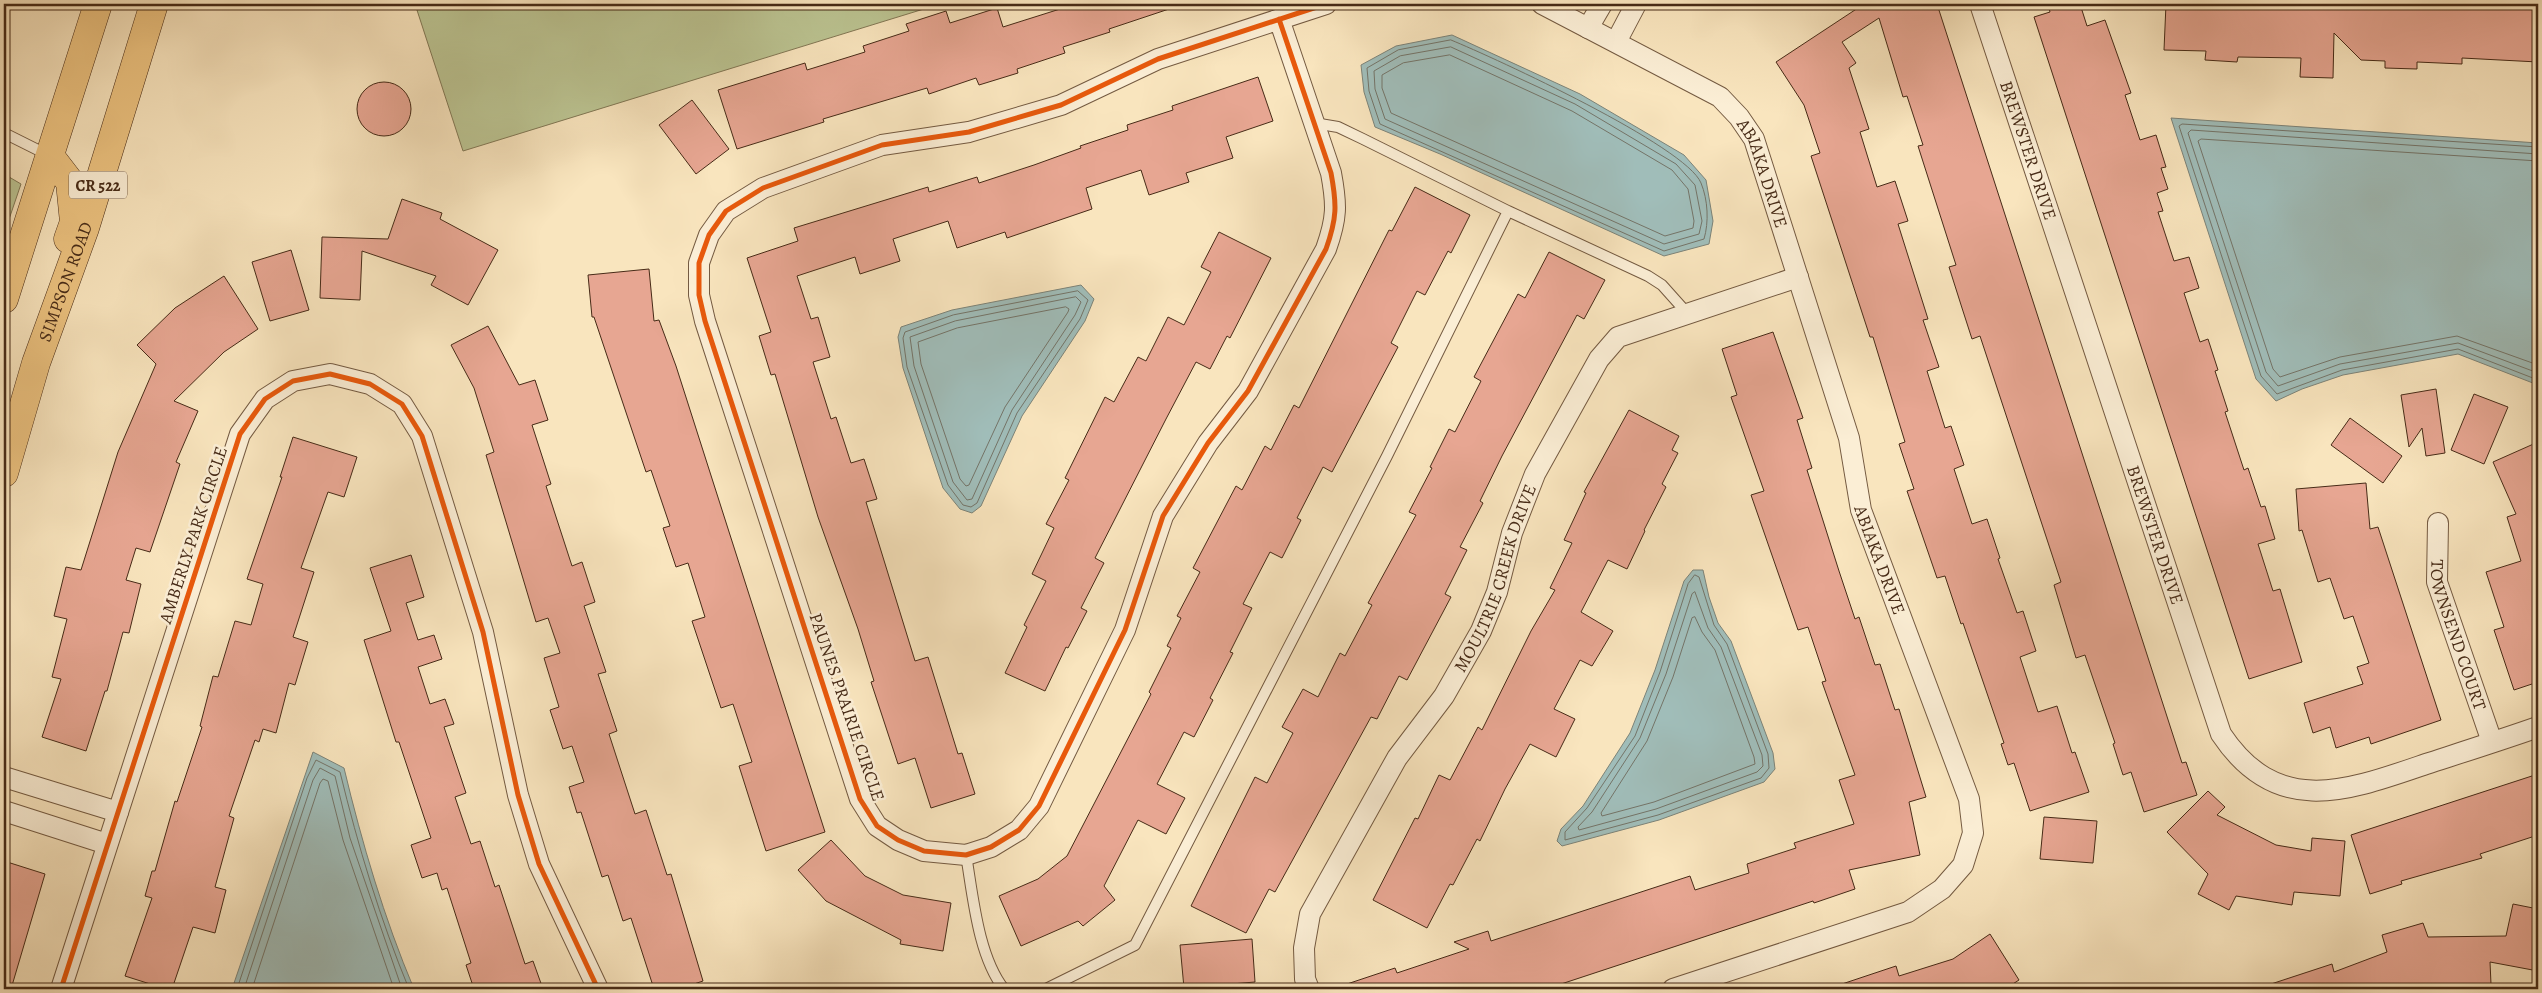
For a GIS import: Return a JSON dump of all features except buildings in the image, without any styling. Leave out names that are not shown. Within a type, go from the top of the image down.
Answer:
[{"type":"main road","name":"CR 522","points":[[4,299],[98,4]]},
{"type":"main road","name":"SIMPSON ROAD","points":[[4,473],[36,363],[85,228],[154,4]]},
{"type":"main road","points":[[36,363],[44,309],[74,222],[70,182],[50,156]]},
{"type":"street","name":"PAUNES PRAIRIE CIRCLE","points":[[1279,19],[1331,173],[1336,198],[1335,224],[1326,249],[1248,391],[1208,443],[1163,516],[1125,630],[1039,806],[1019,830],[991,847],[966,855],[924,851],[898,840],[877,826],[860,799],[705,321],[698,296],[699,263],[709,235],[726,211],[763,188],[882,145],[969,132],[1061,105],[1158,59],[1279,19],[1326,4]]},
{"type":"street","points":[[1542,4],[1588,28],[1602,4]]},
{"type":"street","points":[[1616,42],[1636,4]]},
{"type":"street","name":"BREWSTER DRIVE","points":[[1980,4],[2221,734],[2233,753],[2260,774],[2288,787],[2322,792],[2358,787],[2538,727]]},
{"type":"street","name":"ABIAKA DRIVE","points":[[1588,28],[1720,97],[1739,117],[1754,138],[1849,438],[1861,510],[1969,799],[1973,833],[1963,865],[1942,889],[1908,912],[1673,989]]},
{"type":"street","name":"MOULTRIE CREEK DRIVE","points":[[1309,989],[1306,979],[1304,948],[1310,914],[1397,758],[1444,696],[1481,631],[1496,592],[1512,533],[1535,474],[1599,358],[1618,337],[1798,277]]},
{"type":"street","name":"AMBERLY PARK CIRCLE","points":[[60,989],[240,434],[265,399],[293,381],[330,374],[370,384],[402,404],[422,436],[483,632],[518,795],[539,864],[598,989]]},
{"type":"street","name":"TOWNSEND COURT","points":[[2438,524],[2437,582],[2492,742]]},
{"type":"street","points":[[4,778],[118,812]]},
{"type":"street","points":[[4,811],[107,844]]},
{"type":"lane","points":[[1314,123],[1338,127],[1508,211],[1648,276],[1662,285],[1687,313]]},
{"type":"lane","points":[[4,134],[50,156]]},
{"type":"lane","points":[[1046,989],[1135,945],[1383,464],[1508,211]]},
{"type":"lane","points":[[966,855],[983,942],[993,972],[1004,989]]},
{"type":"green space","points":[[415,4],[940,4],[463,151]]},
{"type":"green space","points":[[4,174],[21,184],[4,234]]},
{"type":"water","points":[[1452,35],[1580,94],[1684,155],[1706,180],[1713,221],[1709,244],[1664,256],[1440,154],[1375,127],[1364,92],[1361,65],[1396,46]]},
{"type":"water","points":[[2171,118],[2538,143],[2538,385],[2458,354],[2343,375],[2302,389],[2276,401],[2256,379]]},
{"type":"water","points":[[1081,285],[1094,299],[1085,321],[1022,416],[981,506],[972,513],[960,509],[943,488],[903,368],[898,337],[901,327],[952,310]]},
{"type":"water","points":[[1693,570],[1703,570],[1709,597],[1718,623],[1731,641],[1773,753],[1775,769],[1764,782],[1659,820],[1562,846],[1557,841],[1561,829],[1583,806],[1630,733],[1655,670],[1684,581]]},
{"type":"water","points":[[313,752],[344,768],[374,880],[414,989],[232,989]]},
{"type":"cycle path","points":[[1279,19],[1331,173],[1335,211],[1326,249],[1248,391],[1208,443],[1163,516],[1125,630],[1039,806],[1019,830],[991,847],[966,855],[924,851],[898,840],[877,826],[860,799],[705,321],[699,295],[699,263],[709,235],[726,211],[763,188],[882,145],[969,132],[1061,105],[1158,59],[1326,4]]},
{"type":"cycle path","points":[[61,989],[240,434],[265,399],[293,381],[330,374],[370,384],[402,404],[422,436],[483,632],[518,795],[539,864],[598,989]]}]
